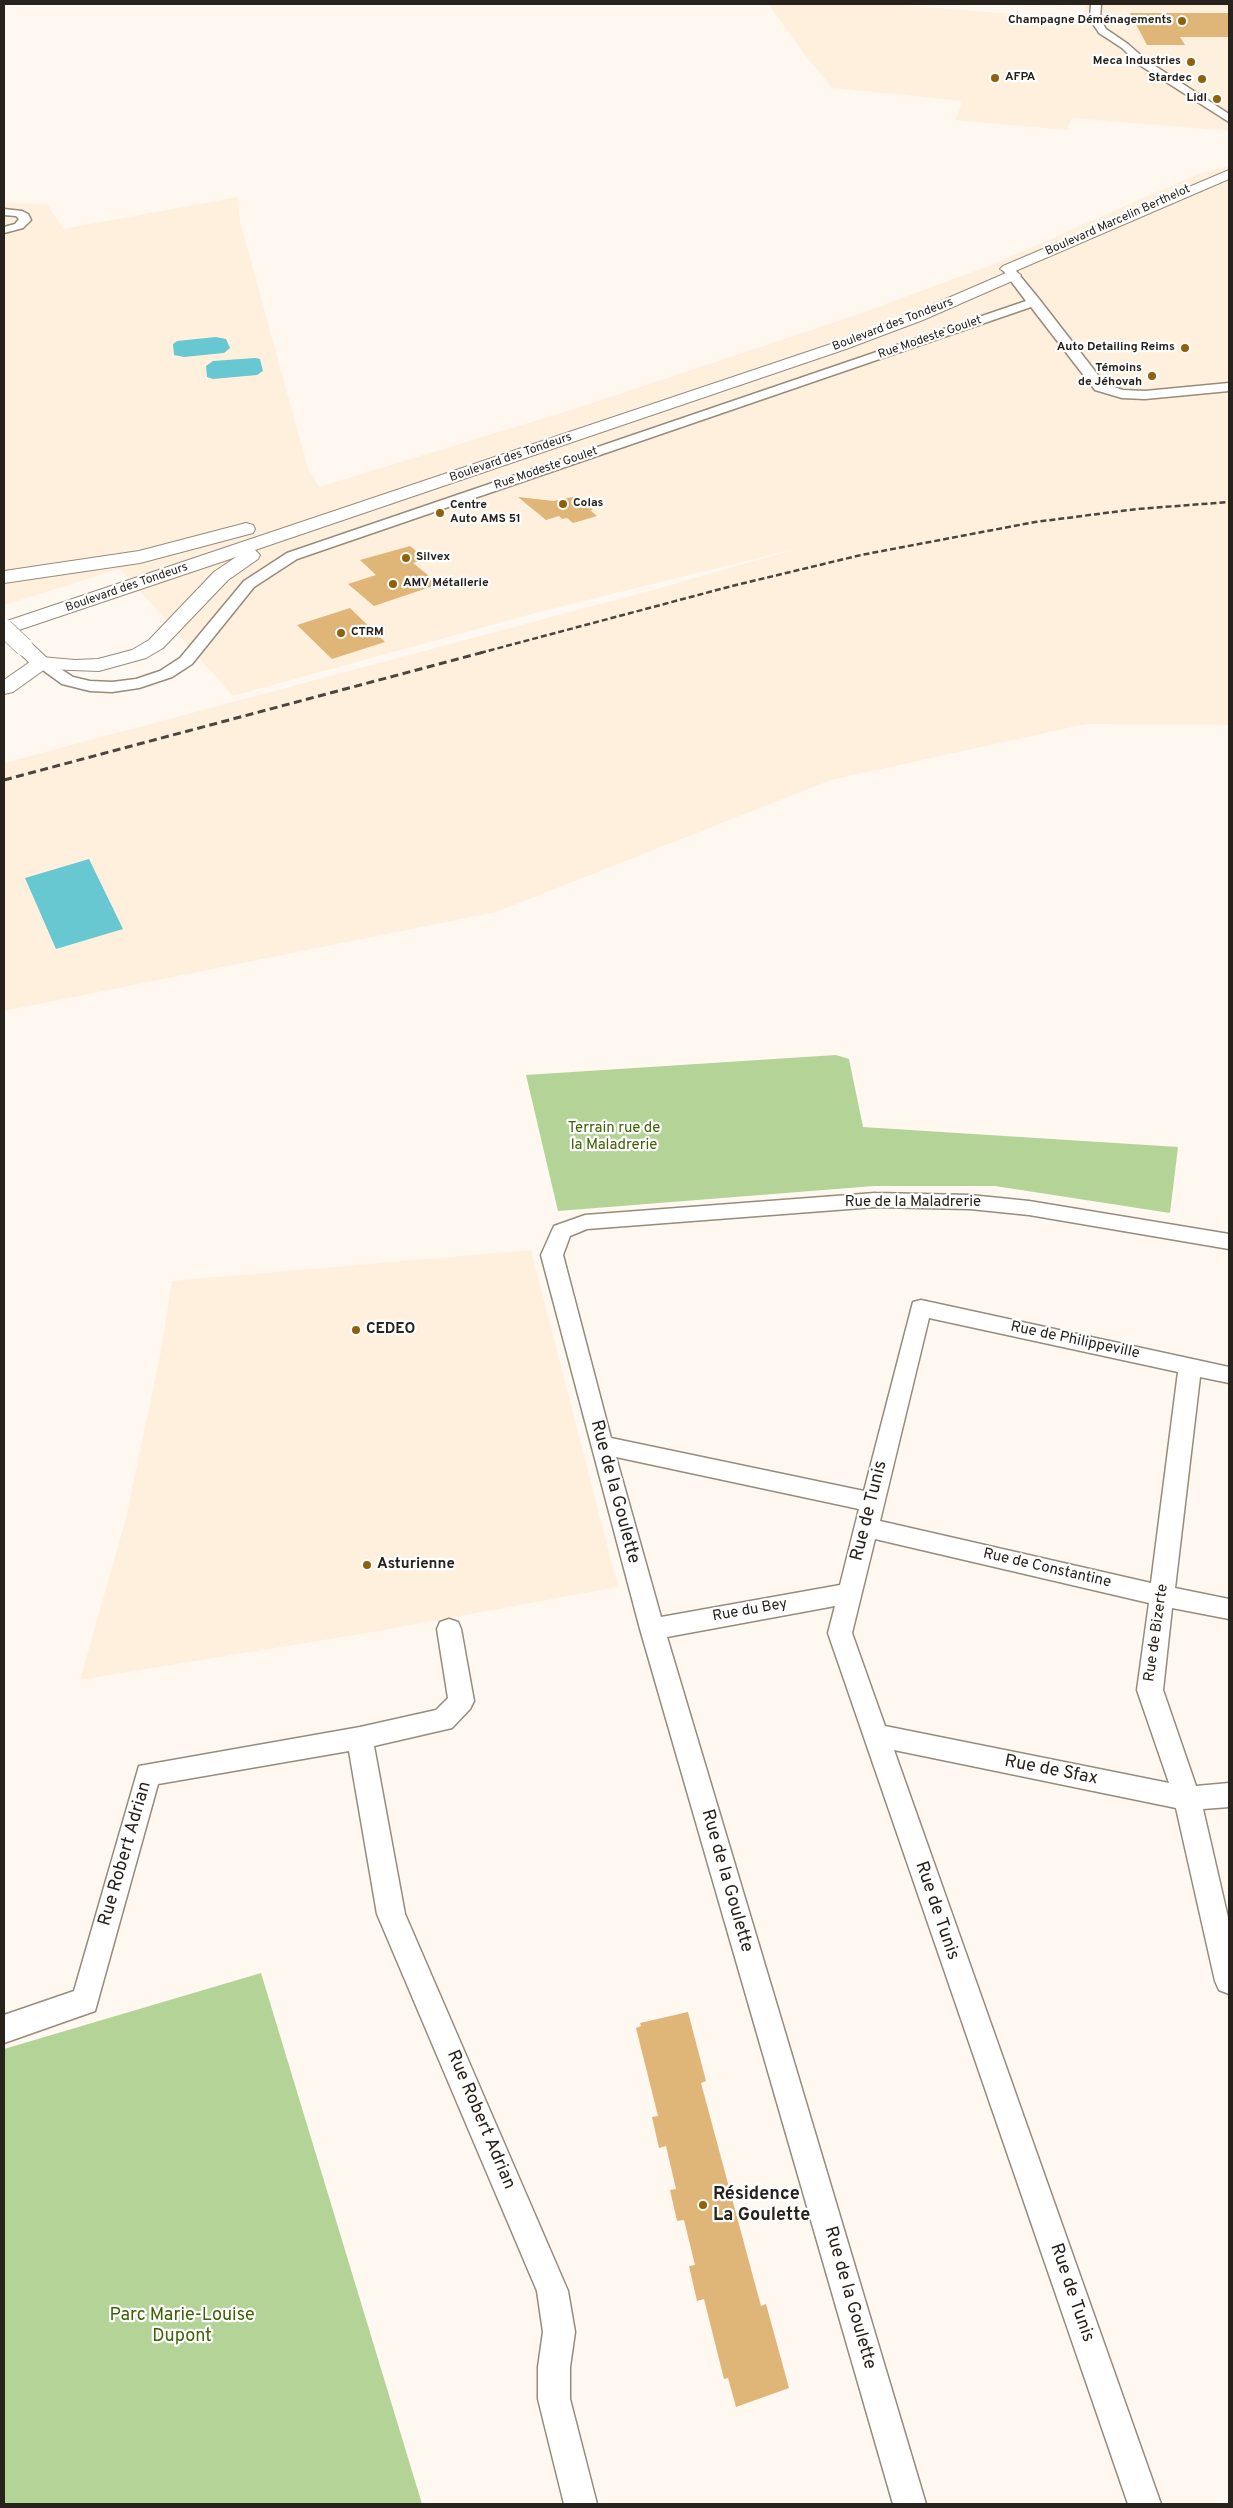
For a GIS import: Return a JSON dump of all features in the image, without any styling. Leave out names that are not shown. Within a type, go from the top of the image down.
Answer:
[{"type":"main road","name":"Boulevard Marcelin Berthelot","points":[[1011,272],[1229,174]]},
{"type":"main road","name":"Boulevard Marcelin Berthelot","points":[[1011,272],[1229,180]]},
{"type":"main road","name":"Boulevard des Tondeurs","points":[[4,629],[873,334],[1011,272]]},
{"type":"main road","name":"Boulevard des Tondeurs","points":[[4,616],[894,317],[1011,272]]},
{"type":"main road","points":[[4,629],[42,663],[75,666],[99,665],[139,654],[156,644],[221,576],[250,556],[296,537],[536,455],[596,429]]},
{"type":"main road","points":[[4,577],[148,555],[212,539],[326,502],[379,489]]},
{"type":"main road","points":[[5,688],[42,663]]},
{"type":"main road","points":[[5,688],[68,681]]},
{"type":"street","points":[[1096,4],[1095,19],[1102,31],[1125,46],[1142,62],[1229,119]]},
{"type":"street","points":[[4,212],[18,213],[24,216],[25,220],[19,226],[4,230]]},
{"type":"street","points":[[1011,272],[1100,387],[1107,390],[1145,395],[1229,386]]},
{"type":"street","name":"Rue Modeste Goulet","points":[[42,663],[68,681],[90,686],[112,687],[139,683],[166,674],[186,662],[250,584],[292,556],[1035,302]]},
{"type":"street","name":"Rue de la Maladrerie","points":[[552,1255],[561,1231],[585,1222],[875,1200],[970,1202],[1029,1208],[1099,1218],[1229,1241]]},
{"type":"street","name":"Rue de la Goulette","points":[[552,1255],[600,1445],[652,1629],[909,2504]]},
{"type":"street","name":"Rue de Philippeville","points":[[921,1308],[1229,1375]]},
{"type":"street","name":"Rue de Tunis","points":[[921,1308],[840,1633],[874,1735],[1145,2504]]},
{"type":"street","name":"Rue de Bizerte","points":[[1190,1366],[1150,1690],[1187,1798],[1229,1981]]},
{"type":"street","name":"Rue de Constantine","points":[[600,1445],[869,1514],[1163,1596],[1229,1609]]},
{"type":"street","name":"Rue du Bey","points":[[652,1629],[849,1593]]},
{"type":"street","name":"Rue Robert Adrian","points":[[4,2029],[85,2001],[148,1774],[360,1738],[442,1720],[460,1701],[449,1629]]},
{"type":"street","name":"Rue de Sfax","points":[[874,1735],[1187,1798],[1229,1795]]},
{"type":"street","name":"Rue Robert Adrian","points":[[360,1738],[391,1914],[552,2291],[559,2332],[554,2367],[554,2399],[581,2504]]},
{"type":"shaded area","name":"AFPA","points":[[768,4],[892,4],[1084,20],[1086,4],[1229,4],[1229,131],[1072,118],[1067,130],[955,120],[963,101],[833,88],[808,59]]},
{"type":"shaded area","points":[[1229,166],[1229,725],[1086,724],[831,780],[496,912],[4,1011],[4,763],[660,588],[799,548],[539,612],[233,696],[120,569],[4,605],[4,202],[48,205],[63,229],[238,197],[240,221],[308,469],[319,487],[577,408],[856,315],[994,264],[1200,173]]},
{"type":"shaded area","points":[[531,1250],[618,1587],[378,1631],[80,1680],[126,1518],[161,1351],[172,1281]]},
{"type":"green space","name":"Terrain rue de la Maladrerie","points":[[836,1055],[849,1059],[863,1127],[1178,1147],[1170,1213],[995,1186],[874,1186],[558,1211],[526,1075]]},
{"type":"green space","name":"Parc Marie-Louise Dupont","points":[[261,1973],[422,2504],[4,2504],[4,2049]]},
{"type":"water","points":[[216,337],[226,339],[230,348],[224,353],[184,357],[174,355],[173,344],[177,341]]},
{"type":"water","points":[[260,359],[263,371],[257,375],[213,379],[207,377],[206,366],[213,361]]},
{"type":"water","points":[[89,859],[123,929],[56,949],[25,878]]},
{"type":"building","name":"Champagne Déménagements","points":[[1130,13],[1229,13],[1229,37],[1180,37],[1185,45],[1147,45]]},
{"type":"building","name":"Colas","points":[[577,496],[597,516],[573,523],[567,518],[562,519],[559,516],[546,520],[518,497],[554,501]]},
{"type":"building","name":"AMV Métallerie","points":[[410,546],[425,559],[413,563],[439,584],[374,606],[348,584],[376,575],[360,560]]},
{"type":"building","name":"CTRM","points":[[350,608],[385,642],[332,659],[297,625]]},
{"type":"building","name":"Résidence La Goulette","points":[[688,2012],[706,2081],[701,2083],[748,2258],[761,2306],[766,2304],[789,2388],[736,2407],[728,2378],[724,2379],[704,2299],[697,2301],[689,2266],[695,2265],[684,2220],[677,2221],[670,2190],[676,2189],[666,2146],[659,2148],[652,2117],[658,2116],[636,2028],[641,2026],[640,2023]]},
{"type":"railway","points":[[480,653],[732,586],[861,555],[1035,522],[1137,509],[1229,502]]},
{"type":"railway","points":[[4,780],[484,652]]},
{"type":"place","name":"Champagne Déménagements","points":[[1182,21]]},
{"type":"place","name":"Meca Industries","points":[[1191,62]]},
{"type":"place","name":"AFPA","points":[[995,78]]},
{"type":"place","name":"Stardec","points":[[1202,79]]},
{"type":"place","name":"Lidl","points":[[1217,99]]},
{"type":"place","name":"Auto Detailing Reims","points":[[1185,348]]},
{"type":"place","name":"Témoins de Jéhovah","points":[[1152,376]]},
{"type":"place","name":"Colas","points":[[563,504]]},
{"type":"place","name":"Centre Auto AMS 51","points":[[440,513]]},
{"type":"place","name":"Silvex","points":[[406,558]]},
{"type":"place","name":"AMV Métallerie","points":[[393,584]]},
{"type":"place","name":"CTRM","points":[[341,633]]},
{"type":"place","name":"CEDEO","points":[[356,1330]]},
{"type":"place","name":"Asturienne","points":[[367,1565]]},
{"type":"place","name":"Résidence La Goulette","points":[[703,2205]]}]
